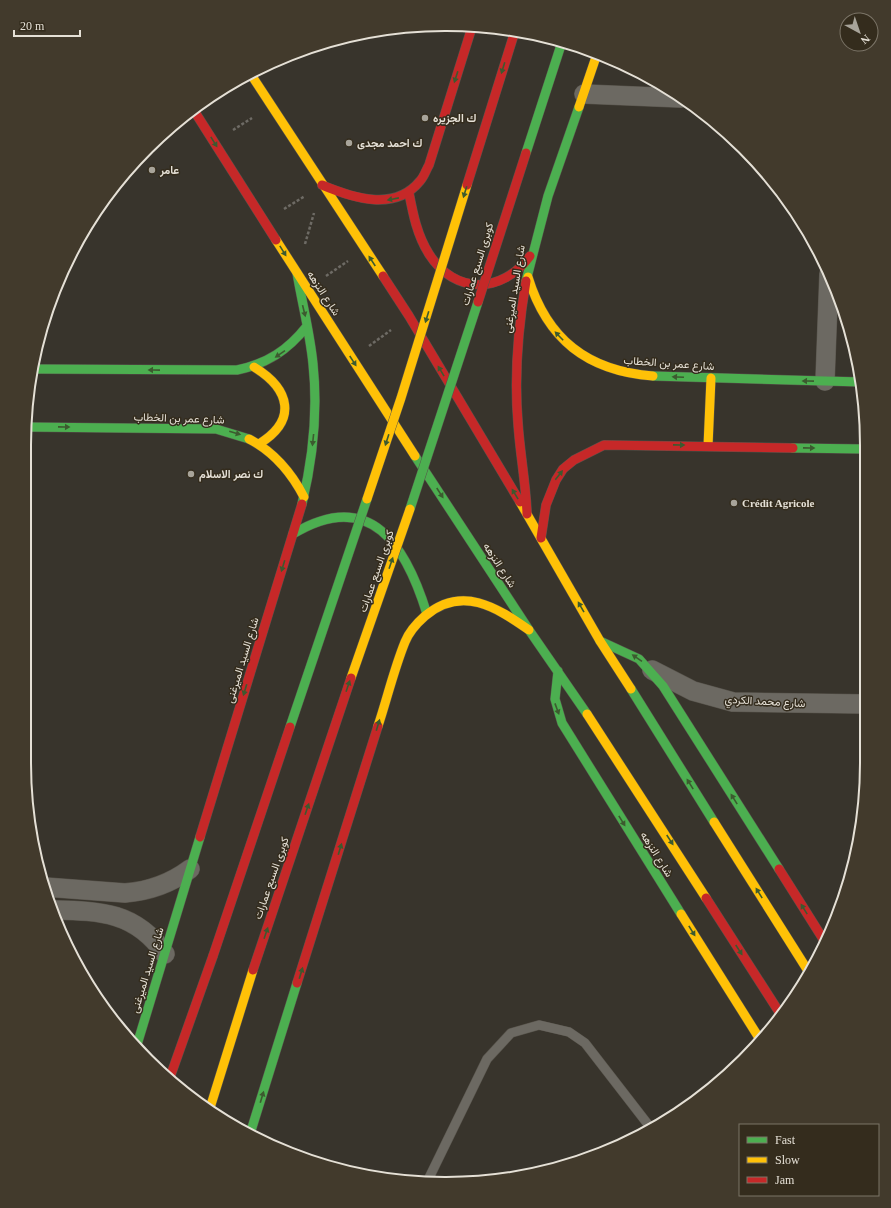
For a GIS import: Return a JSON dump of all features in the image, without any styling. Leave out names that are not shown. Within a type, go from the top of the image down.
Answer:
[{"type":"main road","points":[[322,185],[340,193],[366,199],[392,199],[409,193],[418,184],[426,173],[470,32]]},
{"type":"main road","points":[[171,1073],[374,481],[513,37]]},
{"type":"main road","name":"كوبرى السبع عمارات","points":[[211,1104],[254,970],[359,655],[410,510],[560,47]]},
{"type":"main road","name":"شارع السيد الميرغنى","points":[[527,514],[527,499],[518,430],[516,383],[519,324],[526,272],[539,223],[595,59]]},
{"type":"main road","points":[[254,79],[409,316],[527,514],[600,641],[806,967]]},
{"type":"main road","name":"شارع النزهه","points":[[195,116],[214,142],[351,358],[529,630],[558,671],[553,688],[554,701],[572,741],[757,1035]]},
{"type":"main road","points":[[409,193],[413,217],[422,241],[438,266],[455,279],[476,285],[498,283],[516,272],[530,256]]},
{"type":"main road","name":"شارع عمر بن الخطاب","points":[[526,272],[535,300],[547,321],[566,343],[584,357],[616,371],[633,374],[711,378],[855,382]]},
{"type":"main road","name":"شارع السيد الميرغنى","points":[[138,1041],[304,497],[311,460],[315,402],[313,364],[297,273]]},
{"type":"main road","points":[[38,369],[228,371],[254,367],[284,351],[307,326]]},
{"type":"main road","points":[[254,367],[274,380],[282,394],[285,409],[282,424],[278,430],[272,436],[259,444]]},
{"type":"main road","points":[[708,446],[711,378]]},
{"type":"main road","name":"شارع عمر بن الخطاب","points":[[32,427],[216,429],[242,435],[275,455],[289,470],[304,497]]},
{"type":"main road","points":[[541,538],[544,509],[552,484],[569,463],[591,449],[604,445],[860,449]]},
{"type":"main road","points":[[293,534],[314,522],[331,518],[348,517],[371,524],[390,538],[397,547],[414,579],[426,614]]},
{"type":"main road","points":[[252,1128],[404,646],[411,631],[426,614],[449,603],[469,600],[486,604],[498,609],[529,630]]},
{"type":"main road","points":[[600,641],[634,656],[648,668],[670,696],[821,936]]},
{"type":"main road","points":[[558,671],[611,748],[778,1010]]},
{"type":"street","points":[[584,94],[670,98]]},
{"type":"street","points":[[825,381],[828,288]]},
{"type":"street","name":"شارع محمد الكردي","points":[[648,668],[693,691],[733,702],[860,704]]},
{"type":"street","points":[[50,887],[113,892],[137,892],[160,886],[181,876],[190,869]]},
{"type":"street","points":[[59,910],[99,912],[119,916],[145,931],[165,954]]},
{"type":"lane","points":[[430,1176],[487,1059],[511,1033],[540,1025],[569,1032],[585,1043],[648,1124]]},
{"type":"path","points":[[214,142],[271,106]]},
{"type":"path","points":[[264,221],[322,185]]},
{"type":"path","points":[[297,273],[322,185]]},
{"type":"path","points":[[307,289],[364,249]]},
{"type":"path","points":[[351,358],[409,316]]},
{"type":"traffic: fast","points":[[526,153],[560,47]]},
{"type":"traffic: fast","points":[[526,281],[548,196],[579,107]]},
{"type":"traffic: fast","points":[[297,273],[312,352],[315,399],[312,452],[302,504]]},
{"type":"traffic: fast","points":[[410,509],[478,302]]},
{"type":"traffic: fast","points":[[38,369],[237,370],[258,364],[276,355],[300,335],[307,326]]},
{"type":"traffic: fast","points":[[653,376],[855,382]]},
{"type":"traffic: fast","points":[[32,427],[216,429],[249,439]]},
{"type":"traffic: fast","points":[[793,448],[860,449]]},
{"type":"traffic: fast","points":[[415,456],[529,630],[587,714]]},
{"type":"traffic: fast","points":[[290,727],[367,499]]},
{"type":"traffic: fast","points":[[293,534],[320,521],[344,517],[364,521],[381,531],[396,546],[408,566],[427,614]]},
{"type":"traffic: fast","points":[[600,641],[639,659],[663,686],[779,869]]},
{"type":"traffic: fast","points":[[558,671],[555,699],[562,723],[681,914]]},
{"type":"traffic: fast","points":[[631,689],[714,822]]},
{"type":"traffic: fast","points":[[138,1041],[200,837]]},
{"type":"traffic: fast","points":[[252,1128],[297,983]]},
{"type":"traffic: slow","points":[[579,107],[595,59]]},
{"type":"traffic: slow","points":[[254,79],[383,276]]},
{"type":"traffic: slow","points":[[367,499],[401,398],[467,185]]},
{"type":"traffic: slow","points":[[276,240],[415,456]]},
{"type":"traffic: slow","points":[[528,277],[536,299],[546,318],[558,334],[573,348],[589,359],[608,367],[629,373],[653,376]]},
{"type":"traffic: slow","points":[[254,367],[275,385],[282,395],[285,405],[284,415],[280,425],[271,435],[259,444]]},
{"type":"traffic: slow","points":[[708,446],[711,378]]},
{"type":"traffic: slow","points":[[249,439],[274,456],[293,479],[304,497]]},
{"type":"traffic: slow","points":[[520,502],[600,641],[631,689]]},
{"type":"traffic: slow","points":[[351,678],[410,509]]},
{"type":"traffic: slow","points":[[378,726],[397,663],[407,638],[411,631],[425,616],[439,607],[452,602],[465,601],[478,603],[491,607],[529,630]]},
{"type":"traffic: slow","points":[[587,714],[706,898]]},
{"type":"traffic: slow","points":[[714,822],[806,967]]},
{"type":"traffic: slow","points":[[681,914],[757,1035]]},
{"type":"traffic: slow","points":[[211,1104],[253,970]]},
{"type":"traffic: jam","points":[[322,185],[360,198],[373,200],[398,197],[410,191],[420,181],[429,165],[470,32]]},
{"type":"traffic: jam","points":[[467,185],[513,37]]},
{"type":"traffic: jam","points":[[196,114],[276,240]]},
{"type":"traffic: jam","points":[[478,302],[526,153]]},
{"type":"traffic: jam","points":[[409,193],[416,224],[425,247],[440,267],[452,277],[465,283],[479,285],[493,283],[519,269],[530,256]]},
{"type":"traffic: jam","points":[[383,276],[409,316],[520,502]]},
{"type":"traffic: jam","points":[[526,281],[519,334],[516,388],[527,514]]},
{"type":"traffic: jam","points":[[541,538],[546,505],[556,480],[563,469],[574,460],[604,445],[793,448]]},
{"type":"traffic: jam","points":[[200,837],[302,504]]},
{"type":"traffic: jam","points":[[253,970],[351,678]]},
{"type":"traffic: jam","points":[[297,983],[378,726]]},
{"type":"traffic: jam","points":[[213,956],[290,727]]},
{"type":"traffic: jam","points":[[779,869],[821,936]]},
{"type":"traffic: jam","points":[[706,898],[778,1010]]},
{"type":"traffic: jam","points":[[171,1073],[213,956]]},
{"type":"place","name":"ك الجزيره","points":[[425,118]]},
{"type":"place","name":"ك احمد مجدى","points":[[349,143]]},
{"type":"place","name":"عامر","points":[[152,170]]},
{"type":"place","name":"ك نصر الاسلام","points":[[191,474]]},
{"type":"place","name":"Crédit Agricole","points":[[734,503]]}]
